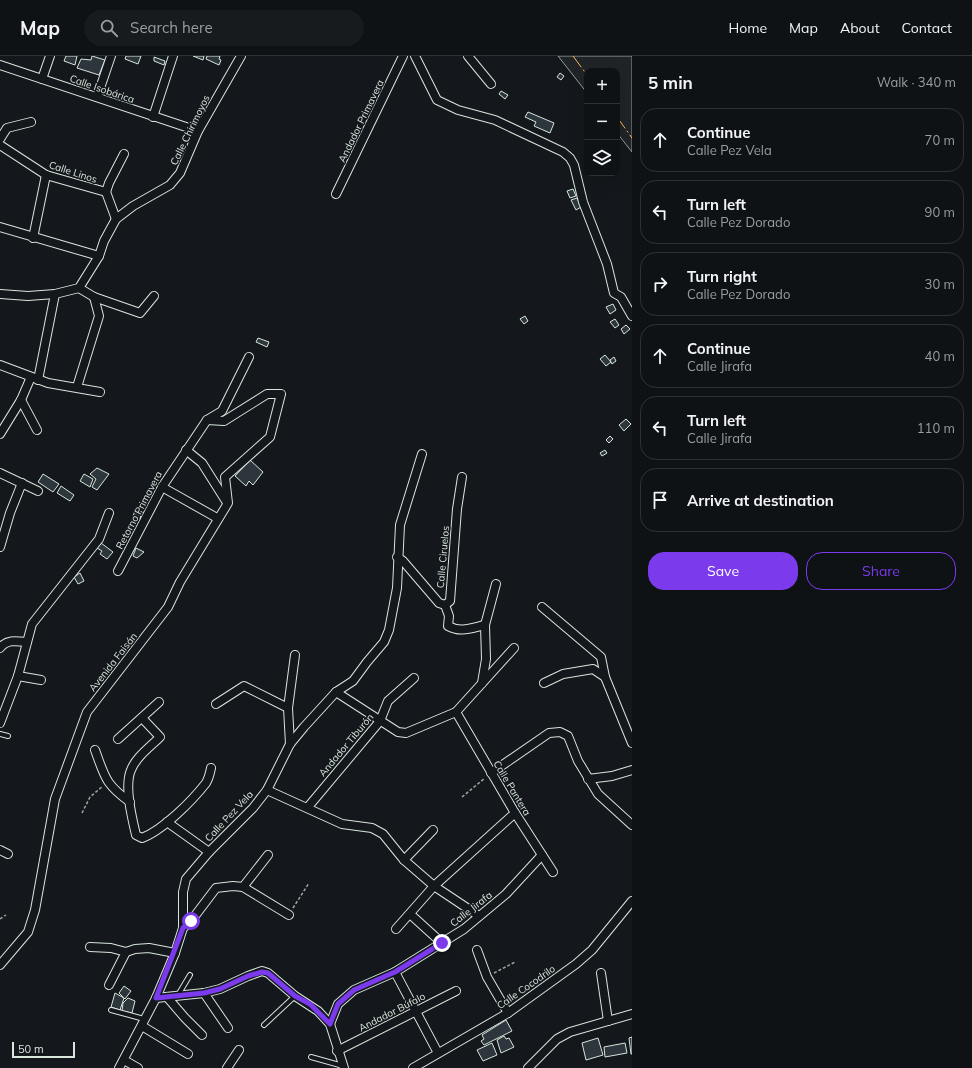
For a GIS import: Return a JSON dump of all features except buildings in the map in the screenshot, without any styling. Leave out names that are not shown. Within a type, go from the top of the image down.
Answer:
[{"type":"street","points":[[42,79],[50,56]]},
{"type":"street","points":[[96,97],[112,56]]},
{"type":"street","points":[[153,117],[173,56]]},
{"type":"street","name":"Calle Chirimoyos","points":[[79,288],[99,256],[104,241],[116,220],[133,206],[170,185],[180,173],[198,131],[241,56]]},
{"type":"street","name":"Andador Primavera","points":[[336,194],[403,56]]},
{"type":"street","points":[[415,56],[437,100],[458,110],[495,120],[563,152],[570,158],[574,165],[583,202],[593,224],[607,264],[614,293],[621,297],[632,316]]},
{"type":"street","points":[[468,56],[491,84]]},
{"type":"street","name":"Calle Isobárica","points":[[0,65],[198,131]]},
{"type":"street","points":[[0,139],[7,128],[31,122]]},
{"type":"street","name":"Calle Linos","points":[[0,145],[46,174],[106,192],[124,154]]},
{"type":"street","points":[[33,238],[46,174]]},
{"type":"street","points":[[106,192],[116,220]]},
{"type":"street","points":[[0,227],[33,238],[53,242],[99,256]]},
{"type":"street","points":[[0,294],[28,296],[55,294],[79,288],[94,297],[140,313],[154,296]]},
{"type":"street","points":[[0,434],[34,378],[55,294]]},
{"type":"street","points":[[77,387],[99,316],[94,297]]},
{"type":"street","points":[[206,420],[222,411],[249,357]]},
{"type":"street","points":[[0,365],[48,383],[100,392]]},
{"type":"street","points":[[206,420],[224,421],[267,394],[281,394],[270,437],[225,477],[228,503]]},
{"type":"street","points":[[21,400],[37,430]]},
{"type":"street","name":"Retorno Primavera","points":[[118,571],[162,487],[206,420]]},
{"type":"street","points":[[186,450],[202,463],[228,503]]},
{"type":"street","name":"Calle Pez Vela","points":[[119,1068],[156,998],[175,952],[183,928],[183,892],[186,879],[208,852],[239,823],[267,790],[290,744],[336,692],[353,681],[384,642],[389,630],[397,588],[397,557],[400,525],[422,454]]},
{"type":"street","points":[[0,473],[38,491]]},
{"type":"street","name":"Calle Ciruelos","points":[[446,605],[450,601],[457,509],[462,476]]},
{"type":"street","points":[[0,547],[10,513],[22,483]]},
{"type":"street","points":[[162,487],[217,518]]},
{"type":"street","name":"Avenida Faisán","points":[[0,965],[28,932],[35,910],[55,799],[88,712],[168,607],[180,582],[217,518],[228,503]]},
{"type":"street","points":[[0,723],[18,676],[32,624],[99,539],[108,513]]},
{"type":"street","points":[[397,557],[439,603],[446,605],[449,616],[448,626],[456,630],[464,630],[485,625]]},
{"type":"street","points":[[482,683],[486,659],[485,625],[496,584]]},
{"type":"street","points":[[542,607],[601,658],[605,677],[632,743]]},
{"type":"street","points":[[0,648],[3,644],[10,641],[27,642]]},
{"type":"street","points":[[336,692],[398,732],[406,733],[456,712],[514,648]]},
{"type":"street","points":[[290,744],[288,708],[295,655]]},
{"type":"street","points":[[544,683],[563,674],[593,669],[605,677]]},
{"type":"street","points":[[18,676],[41,680]]},
{"type":"street","name":"Andador Tiburón","points":[[308,807],[380,721],[388,701],[414,678]]},
{"type":"street","points":[[216,704],[244,686],[288,708]]},
{"type":"street","points":[[118,739],[159,702]]},
{"type":"street","name":"Calle Pantera","points":[[456,712],[515,813],[554,872]]},
{"type":"street","points":[[142,718],[160,737],[137,760],[128,778],[130,802],[136,835],[142,838],[152,834],[167,822],[207,781],[212,768]]},
{"type":"street","points":[[491,773],[549,733],[560,732],[568,736],[578,761],[598,794],[632,825]]},
{"type":"street","points":[[95,750],[108,783],[115,791],[130,802]]},
{"type":"street","points":[[588,779],[612,776],[632,770]]},
{"type":"street","points":[[267,790],[308,807],[342,824],[372,828],[383,834],[404,860],[434,886],[479,916]]},
{"type":"street","points":[[396,929],[434,886],[515,813]]},
{"type":"street","points":[[167,822],[208,852]]},
{"type":"street","points":[[404,860],[433,830]]},
{"type":"street","points":[[0,850],[8,854]]},
{"type":"street","points":[[243,887],[268,855]]},
{"type":"street","name":"Calle Jirafa","points":[[330,1024],[338,1004],[354,990],[395,972],[464,929],[506,894],[542,855]]},
{"type":"street","points":[[183,928],[191,921],[216,888],[233,886],[243,887],[289,915]]},
{"type":"street","name":"Calle Cocodrilo","points":[[413,1068],[508,1013],[576,964],[592,950],[632,901]]},
{"type":"street","points":[[410,914],[442,943]]},
{"type":"street","points":[[90,947],[111,948],[126,952],[135,949],[149,948],[175,952]]},
{"type":"street","points":[[478,950],[488,977],[508,1013]]},
{"type":"street","points":[[110,985],[126,952]]},
{"type":"street","points":[[156,998],[204,993],[220,989],[248,976],[262,972],[268,973],[295,996],[310,1004],[330,1024],[337,1050],[344,1067]]},
{"type":"street","points":[[395,972],[438,1053]]},
{"type":"street","points":[[601,973],[608,1021]]},
{"type":"street","name":"Andador Búfalo","points":[[337,1050],[416,1012],[456,990]]},
{"type":"street","points":[[204,993],[228,1028]]},
{"type":"street","points":[[167,997],[184,1018],[202,1035]]},
{"type":"street","points":[[528,1068],[557,1039],[570,1032],[632,1014]]},
{"type":"street","points":[[143,1023],[188,1054]]},
{"type":"street","points":[[227,1068],[239,1050]]},
{"type":"street","points":[[124,1060],[138,1068]]},
{"type":"lane","points":[[0,734],[8,736]]},
{"type":"lane","points":[[178,996],[190,974]]},
{"type":"lane","points":[[264,1025],[295,996]]},
{"type":"lane","points":[[111,1010],[143,1023]]},
{"type":"lane","points":[[310,1057],[344,1067]]},
{"type":"path","points":[[462,797],[491,773]]},
{"type":"path","points":[[82,813],[90,797],[108,783]]},
{"type":"path","points":[[289,915],[309,883]]},
{"type":"path","points":[[0,919],[6,915]]},
{"type":"path","points":[[488,977],[515,962]]},
{"type":"shaded area","points":[[558,56],[632,56],[632,152],[620,137],[620,68],[584,68],[584,89]]},
{"type":"power","points":[[573,56],[584,71]]},
{"type":"power","points":[[620,121],[632,138]]},
{"type":"route","points":[[191,921],[183,928],[156,998],[204,993],[220,989],[248,976],[262,972],[268,973],[295,996],[310,1004],[330,1024],[338,1004],[354,990],[395,972],[442,943]]}]
